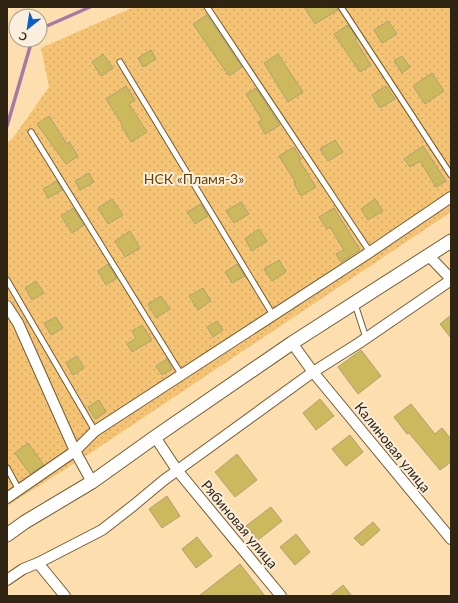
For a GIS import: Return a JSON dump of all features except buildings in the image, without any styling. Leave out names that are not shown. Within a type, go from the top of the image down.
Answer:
[{"type":"street","points":[[7,498],[75,451],[95,431],[370,252],[451,197]]},
{"type":"street","points":[[7,535],[25,522],[92,482],[155,436],[292,343],[451,241]]},
{"type":"street","points":[[7,580],[23,569],[38,563],[102,530],[177,470],[313,372],[451,280],[429,256]]},
{"type":"street","points":[[7,306],[18,323],[75,451],[92,482]]},
{"type":"street","name":"Калиновая улица","points":[[292,343],[313,372],[451,539]]},
{"type":"street","name":"Рябиновая улица","points":[[155,436],[177,470],[281,596]]},
{"type":"street","points":[[38,563],[65,596]]},
{"type":"lane","points":[[207,7],[370,252]]},
{"type":"lane","points":[[341,7],[451,174]]},
{"type":"lane","points":[[120,62],[273,315]]},
{"type":"lane","points":[[31,132],[182,374]]},
{"type":"lane","points":[[7,280],[95,431]]},
{"type":"lane","points":[[355,303],[366,338]]},
{"type":"lane","points":[[7,468],[19,490]]},
{"type":"green space","name":"НСК «Пламя-3»","points":[[134,7],[451,7],[451,212],[86,456],[7,506],[7,143],[13,138],[49,87],[41,48],[48,48],[48,45]]},
{"type":"waterway","points":[[48,25],[90,7]]},
{"type":"waterway","points":[[7,126],[30,48]]}]
